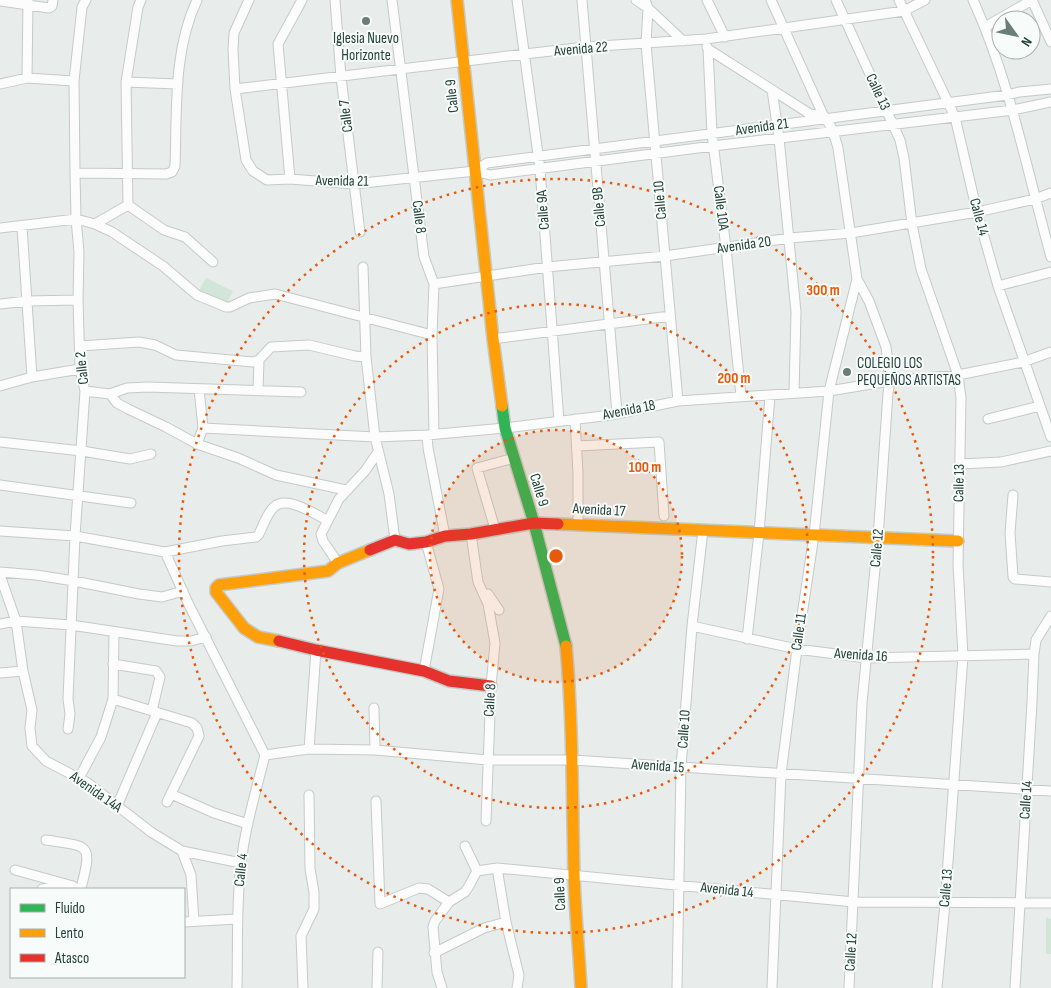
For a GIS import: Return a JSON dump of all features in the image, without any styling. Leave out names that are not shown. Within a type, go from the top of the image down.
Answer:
[{"type":"street","points":[[128,205],[126,82],[134,25],[141,0]]},
{"type":"street","points":[[75,173],[166,174],[172,172],[175,166],[177,84],[183,38],[188,18],[197,0]]},
{"type":"street","points":[[235,89],[234,33],[249,0]]},
{"type":"street","points":[[290,179],[278,44],[302,0]]},
{"type":"street","name":"Calle 7","points":[[335,0],[341,77],[360,232]]},
{"type":"street","name":"Calle 8","points":[[392,0],[424,257],[434,284],[428,448],[445,536]]},
{"type":"street","name":"Calle 9","points":[[457,0],[493,338],[505,428],[534,523],[566,641],[573,760],[574,875],[581,988]]},
{"type":"street","name":"Calle 9A","points":[[517,0],[540,169],[559,421]]},
{"type":"street","name":"Calle 9B","points":[[582,0],[617,413]]},
{"type":"street","points":[[636,0],[646,4],[682,41]]},
{"type":"street","points":[[708,0],[725,37]]},
{"type":"street","points":[[771,0],[825,118]]},
{"type":"street","name":"Calle 13","points":[[836,0],[900,140],[912,224],[921,269],[958,375],[961,398],[958,564],[963,656],[937,988]]},
{"type":"street","name":"Calle 14","points":[[899,0],[955,117],[977,212],[998,286],[1051,437]]},
{"type":"street","name":"Avenida 22","points":[[235,89],[586,47],[725,37],[904,11],[925,0]]},
{"type":"street","points":[[973,0],[985,27],[1013,110],[1051,257]]},
{"type":"street","points":[[985,27],[1032,0],[1051,42]]},
{"type":"street","points":[[0,1],[28,3],[49,8],[52,3]]},
{"type":"street","points":[[26,78],[28,3]]},
{"type":"street","name":"Calle 2","points":[[68,729],[77,495],[82,451],[85,391],[80,369],[74,81],[84,3]]},
{"type":"street","name":"Calle 10","points":[[646,4],[646,44],[678,401]]},
{"type":"street","name":"Calle 10A","points":[[706,39],[713,146],[726,248],[741,396]]},
{"type":"street","points":[[708,49],[810,114],[825,118]]},
{"type":"street","points":[[0,84],[26,78],[74,81]]},
{"type":"street","points":[[126,82],[177,84]]},
{"type":"street","name":"Avenida 21","points":[[235,89],[246,160],[253,171],[267,180],[290,179],[354,184],[475,171],[490,175],[1013,110],[1051,102]]},
{"type":"street","name":"Avenida 21","points":[[475,171],[487,163],[1051,89]]},
{"type":"street","points":[[772,90],[790,238],[796,312],[794,393]]},
{"type":"street","name":"Calle 12","points":[[825,118],[833,131],[838,148],[857,279],[870,301],[886,347],[890,382],[878,538],[862,703],[850,988]]},
{"type":"street","name":"Avenida 20","points":[[434,284],[547,267],[604,263],[790,238],[851,233],[977,212],[1035,199],[1051,193]]},
{"type":"street","points":[[95,224],[128,205]]},
{"type":"street","points":[[128,205],[164,230],[185,237],[213,262]]},
{"type":"street","points":[[0,228],[76,220],[95,224],[112,232],[162,266],[197,295],[226,306],[230,307],[249,298],[275,294],[432,336]]},
{"type":"street","points":[[22,227],[32,377]]},
{"type":"street","points":[[363,267],[366,357],[374,437],[389,494],[395,540]]},
{"type":"street","points":[[998,286],[1051,272]]},
{"type":"street","name":"Calle 11","points":[[772,988],[781,774],[814,535],[828,391],[857,279]]},
{"type":"street","points":[[0,304],[27,301],[78,300]]},
{"type":"street","points":[[493,338],[670,316]]},
{"type":"street","points":[[80,346],[138,342],[155,345],[176,356],[253,362],[259,360],[271,347],[309,345],[366,357]]},
{"type":"street","name":"Avenida 18","points":[[203,428],[374,437],[505,428],[617,413],[678,401],[828,391],[958,375],[1024,362],[1051,352]]},
{"type":"street","points":[[258,390],[259,360]]},
{"type":"street","points":[[0,386],[32,377],[80,369]]},
{"type":"street","points":[[85,391],[110,394],[127,388],[301,392]]},
{"type":"street","points":[[197,444],[203,428],[199,389]]},
{"type":"street","points":[[110,394],[117,403],[197,444],[238,458],[276,475],[346,490]]},
{"type":"street","points":[[748,638],[770,396]]},
{"type":"street","points":[[988,418],[1040,406]]},
{"type":"street","points":[[575,419],[578,524]]},
{"type":"street","points":[[0,442],[82,451],[130,459],[151,454]]},
{"type":"street","points":[[577,446],[659,442],[664,516]]},
{"type":"street","points":[[960,464],[1001,462],[1051,451]]},
{"type":"street","points":[[338,563],[323,541],[321,534],[327,520],[346,490],[378,452]]},
{"type":"street","points":[[495,529],[478,468],[514,458]]},
{"type":"street","points":[[0,485],[131,503]]},
{"type":"street","points":[[1013,495],[1010,533],[1013,577],[1015,579],[1051,582]]},
{"type":"street","points":[[0,531],[75,536],[165,552],[222,541],[256,537],[273,507],[281,502],[289,502],[327,520]]},
{"type":"street","name":"Avenida 17","points":[[316,650],[293,643],[258,637],[244,628],[216,592],[216,588],[219,585],[328,571],[338,563],[395,540],[410,544],[426,542],[445,536],[471,534],[534,523],[958,541]]},
{"type":"street","name":"Calle 10","points":[[677,988],[681,767],[692,626],[703,530]]},
{"type":"street","name":"Calle 8","points":[[471,534],[478,582],[488,604],[495,643],[490,686],[486,821]]},
{"type":"street","points":[[424,671],[439,589],[426,542]]},
{"type":"street","points":[[165,552],[265,755]]},
{"type":"street","points":[[0,573],[36,575],[139,594],[162,596],[183,591]]},
{"type":"street","name":"Avenida 14A","points":[[0,573],[16,620],[23,672],[32,710],[30,728],[32,746],[46,761],[88,783],[151,832],[182,851]]},
{"type":"street","name":"Calle 8","points":[[478,582],[499,610]]},
{"type":"street","name":"Calle 14","points":[[1014,988],[1034,654],[1036,640],[1051,616]]},
{"type":"street","points":[[0,624],[16,620],[71,625],[177,641],[191,641],[206,637]]},
{"type":"street","name":"Avenida 16","points":[[692,626],[797,649],[867,658],[1034,654]]},
{"type":"street","points":[[79,778],[101,737],[114,699],[114,632]]},
{"type":"street","points":[[309,749],[316,650],[424,671],[449,681],[490,686]]},
{"type":"street","points":[[113,664],[156,671],[160,677],[154,712],[117,806]]},
{"type":"street","points":[[0,674],[23,672]]},
{"type":"street","points":[[114,699],[192,723],[197,728],[199,736],[169,798],[248,824]]},
{"type":"street","points":[[374,708],[374,750]]},
{"type":"street","name":"Avenida 15","points":[[265,755],[309,749],[374,750],[488,760],[573,760],[1051,791]]},
{"type":"street","name":"Calle 4","points":[[237,988],[237,919],[241,863],[248,824],[265,755]]},
{"type":"street","points":[[303,988],[301,936],[314,909],[314,892],[310,869],[309,795]]},
{"type":"street","points":[[376,801],[380,904],[419,888],[428,889],[449,902]]},
{"type":"street","points":[[46,840],[83,847],[86,851],[88,858],[81,887]]},
{"type":"street","points":[[442,988],[434,953],[433,927],[435,921],[449,902],[465,892],[477,870],[465,846]]},
{"type":"street","points":[[182,851],[241,863]]},
{"type":"street","points":[[182,851],[191,875],[194,922]]},
{"type":"street","points":[[497,868],[506,922],[519,976],[517,988]]},
{"type":"street","name":"Avenida 14","points":[[477,870],[497,868],[854,902],[1051,903]]},
{"type":"street","points":[[15,870],[81,887]]},
{"type":"street","points":[[45,888],[81,887]]},
{"type":"street","points":[[185,922],[237,919]]},
{"type":"street","points":[[434,953],[484,928],[506,922]]},
{"type":"street","points":[[377,988],[378,952]]},
{"type":"green space","points":[[206,278],[233,291],[226,305],[198,292]]},
{"type":"green space","points":[[1046,917],[1051,919],[1051,954],[1046,954]]},
{"type":"traffic: fast","points":[[502,406],[505,428],[534,523],[566,646]]},
{"type":"traffic: slow","points":[[457,0],[493,339],[502,406]]},
{"type":"traffic: slow","points":[[558,524],[958,541]]},
{"type":"traffic: slow","points":[[279,641],[258,637],[244,628],[216,592],[216,588],[219,585],[328,571],[338,563],[370,550]]},
{"type":"traffic: slow","points":[[566,646],[571,732],[575,888],[581,988]]},
{"type":"traffic: jam","points":[[370,550],[395,540],[409,544],[426,542],[445,536],[471,534],[534,523],[558,524]]},
{"type":"traffic: jam","points":[[279,641],[424,671],[449,681],[491,686]]},
{"type":"place","name":"Iglesia Nuevo Horizonte","points":[[366,21]]},
{"type":"place","name":"COLEGIO LOS PEQUEÑOS ARTISTAS","points":[[847,372]]}]
